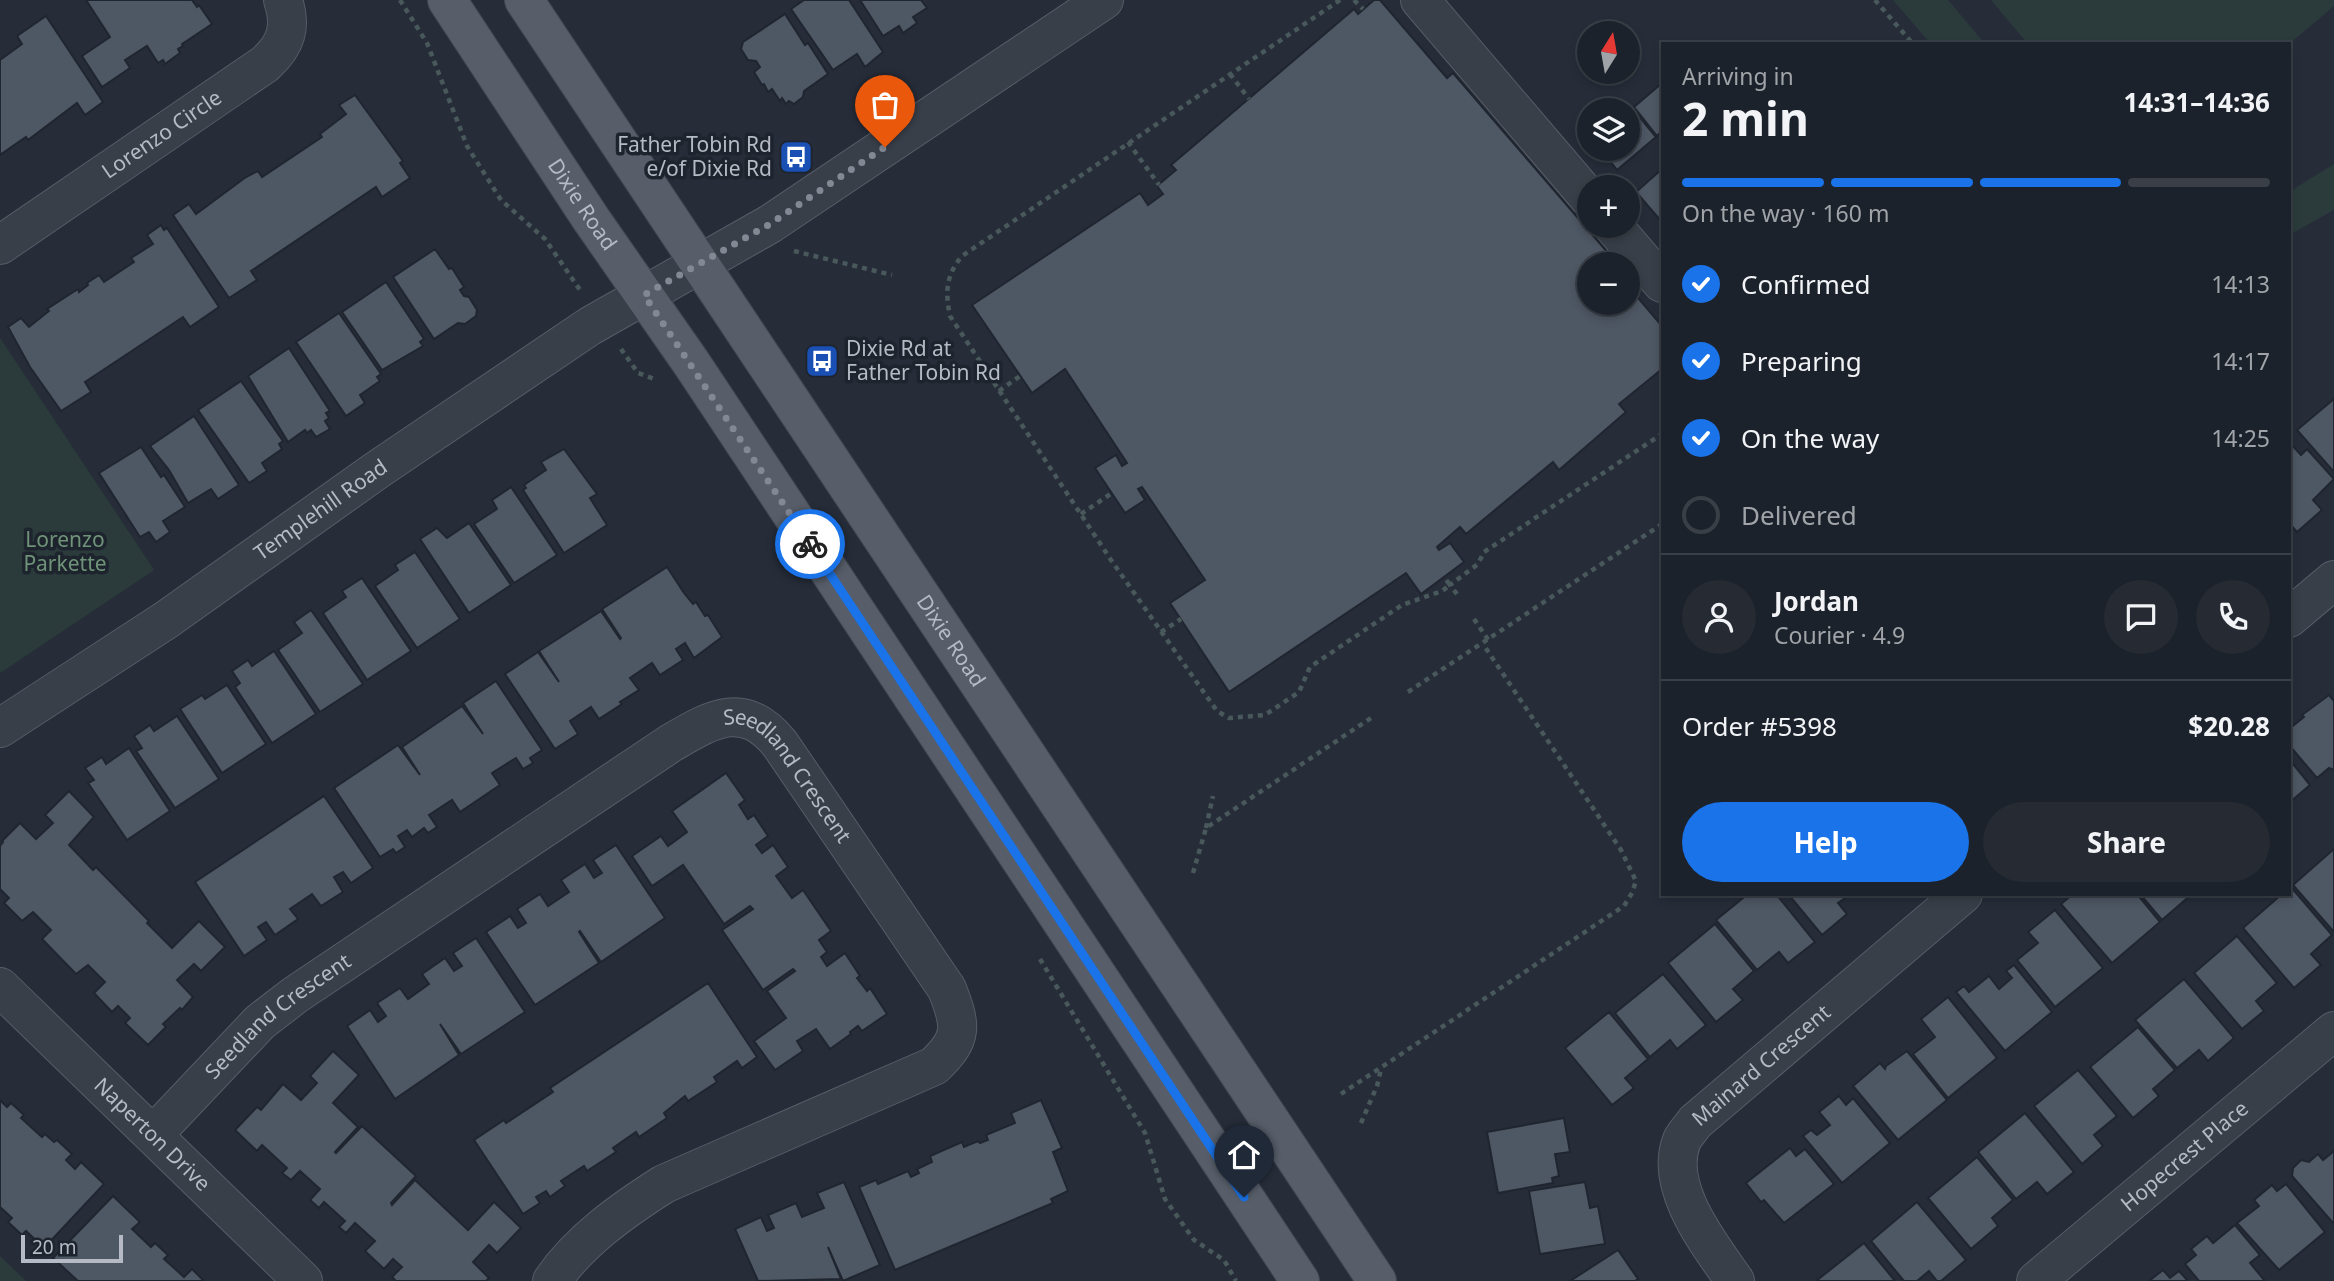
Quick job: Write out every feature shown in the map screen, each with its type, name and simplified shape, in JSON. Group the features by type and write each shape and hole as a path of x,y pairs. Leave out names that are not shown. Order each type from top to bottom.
{"main road":[{"name":"Dixie Road","path":"447,0 1300,1281"},
{"name":"Dixie Road","path":"524,0 1377,1281"}],"street":[{"name":"Lorenzo Circle","path":"0,245 265,64 278,52 286,35 288,15 283,0"},
{"name":"Templehill Road","path":"0,729 166,620 467,408 590,326 782,216 1104,0"},
{"path":"1420,0 1577,184"},
{"path":"1623,238 1661,282"},
{"path":"2291,616 2334,580"},
{"name":"Seedland Crescent","path":"153,1135 260,1021 295,995 704,723 730,716 756,722 768,730 780,744 947,989 959,1019 955,1039 947,1054 934,1066 663,1184 634,1203 578,1250 552,1281"},
{"name":"Mainard Crescent","path":"1735,1281 1700,1229 1682,1196 1679,1163 1682,1140 1695,1122 1962,896"},
{"name":"Naperton Drive","path":"0,987 303,1281"},
{"name":"Hopecrest Place","path":"2036,1281 2334,1031"}],"path":[{"path":"400,0 427,43 467,146 501,200 545,239 559,259"},
{"path":"1340,0 962,256 952,267 944,285 950,316 1080,514 1217,711 1228,718 1265,715 1299,692 1310,667 1402,605 1441,591 1478,564 1484,551 1661,435"},
{"path":"1354,0 1363,9"},
{"path":"1875,0 1911,42"},
{"path":"1230,74 1249,99"},
{"path":"1128,142 1159,185"},
{"path":"793,251 892,275"},
{"path":"999,391 1020,376"},
{"path":"1080,514 1112,493"},
{"path":"1408,692 1489,641 1661,525"},
{"path":"1444,577 1457,594"},
{"path":"1161,632 1181,619"},
{"path":"1474,619 1489,641"},
{"path":"1341,1094 1624,906 1632,894 1636,881 1621,850 1483,644"},
{"path":"1206,828 1374,716"},
{"path":"1194,873 1213,796"},
{"path":"1092,1044 1145,1133 1164,1199 1194,1240 1224,1260 1236,1281"},
{"path":"1361,1123 1377,1086 1381,1068"}],"green space":[{"path":"1893,0 1948,0 1983,42 1929,42"},
{"path":"1991,0 2334,0 2334,6 2291,42 2026,42"},
{"path":"2334,164 2334,210 2291,234 2291,191"},
{"name":"Lorenzo Parkette","path":"0,338 154,570 0,673"},
{"path":"0,1256 26,1281 0,1281"}],"building":[{"path":"86,0 192,0 197,7 199,5 212,24 182,44 178,49 180,53 165,64 163,60 158,63 147,46 125,60 130,68 102,87 82,56 110,37"},
{"path":"804,0 849,0 883,52 865,67 857,54 833,70 791,9"},
{"path":"860,0 921,0 927,8 913,17 917,23 903,33 899,26 883,36"},
{"path":"1374,0 1380,0 1447,78 1453,73 1577,217 1577,238 1595,238 1607,252 1577,252 1577,315 1640,315 1640,300 1661,325 1661,370 1619,404 1626,412 1559,470 1553,462 1466,534 1460,527 1437,547 1439,550 1450,543 1464,562 1421,594 1406,573 1229,692 1170,603 1205,580 1142,487 1138,489 1145,500 1125,513 1095,468 1116,455 1122,466 1127,463 1065,369 1032,393 972,305 1140,193 1148,205 1163,194 1157,186 1176,170 1171,165 1354,9 1358,14"},
{"path":"785,14 828,74 804,91 803,97 794,104 789,101 786,104 782,98 780,101 772,89 768,92 754,72 760,67 756,61 748,60 741,49 743,42"},
{"path":"46,16 103,102 85,115 77,103 28,140 26,137 0,155 0,60 22,44 17,36"},
{"path":"1661,84 1661,132 1657,136 1640,115 1640,102"},
{"path":"355,95 403,161 400,163 410,178 382,197 376,187 251,271 257,280 229,298 173,215 189,204 196,214 246,177 258,171 262,177 322,137 320,134 346,114 339,105"},
{"path":"1640,118 1656,137 1640,151"},
{"path":"1610,161 1628,161 1617,170"},
{"path":"1661,170 1661,221 1640,197 1640,188"},
{"path":"161,225 164,230 167,228 219,307 190,327 183,317 85,382 91,392 61,411 30,367 8,327 21,318 29,327 49,311 47,309 78,289 79,292 99,275 104,282 134,262 131,258 153,244 147,235"},
{"path":"435,249 449,269 452,268 464,287 460,290 464,296 469,297 477,310 476,316 465,324 458,323 434,339 393,277"},
{"path":"386,282 424,339 420,342 423,346 382,370 342,312"},
{"path":"339,313 381,374 377,377 380,381 360,395 365,403 346,416 296,342"},
{"path":"289,348 330,411 326,413 329,418 325,421 330,429 316,437 311,430 307,433 305,430 288,442 248,376"},
{"path":"241,381 283,441 279,444 282,449 262,463 267,471 249,483 198,410"},
{"path":"2334,399 2334,472 2297,430"},
{"path":"194,416 239,485 218,499 211,489 188,503 169,470 150,446"},
{"path":"2291,444 2301,455 2307,449 2334,479 2313,500 2322,510 2297,532 2291,525"},
{"path":"141,447 185,507 163,521 170,532 156,542 149,532 140,537 99,473"},
{"path":"564,449 597,494 590,498 607,525 564,553 523,490 526,488 524,485 546,470 541,462"},
{"path":"511,487 557,555 514,583 474,524 497,509 492,500"},
{"path":"469,523 511,585 469,613 420,539 437,528 447,538"},
{"path":"415,552 460,619 417,648 375,586 398,570 395,565"},
{"path":"667,567 684,593 693,604 696,602 705,616 708,615 722,637 694,658 685,643 676,649 683,660 660,675 652,663 630,678 639,690 599,719 591,707 570,721 578,734 555,749 505,674 538,652 559,682 539,651 601,611 620,639 602,609"},
{"path":"362,578 411,651 367,680 323,613 346,597 342,591"},
{"path":"311,610 363,684 320,712 278,650 302,633 294,622"},
{"path":"274,651 316,714 272,743 235,687 240,683 232,671 248,660 252,666"},
{"path":"496,681 542,750 530,758 533,763 523,769 516,758 492,773 500,785 460,812 452,800 429,815 437,827 428,833 424,828 412,837 407,830 398,836 405,847 396,853 393,849 380,857 334,788 398,745 420,775 402,747 462,706 483,734 463,703"},
{"path":"227,685 266,744 222,773 180,709 202,695 205,699"},
{"path":"2329,695 2334,701 2334,770 2329,768 2317,778 2291,747 2291,727 2304,717 2302,715"},
{"path":"177,716 219,779 175,808 136,751 142,748 134,736 150,725 154,731"},
{"path":"129,748 170,811 127,840 88,783 94,780 85,768 102,757 106,764"},
{"path":"2291,761 2310,785 2291,801"},
{"path":"726,773 745,800 739,805 748,819 754,815 768,836 756,845 762,853 773,845 788,867 776,876 792,898 803,890 831,931 819,940 827,952 821,957 827,966 845,953 860,976 857,978 867,991 870,988 887,1014 862,1031 858,1026 830,1049 816,1029 797,1041 803,1051 775,1070 754,1041 786,1018 767,991 795,971 793,969 763,990 722,930 753,909 750,906 724,924 683,865 652,886 632,856 661,836 668,846 687,832 672,811"},
{"path":"69,791 94,817 69,845 93,870 96,867 172,948 199,921 225,947 201,971 194,964 177,980 193,997 182,1010 180,1008 163,1024 166,1027 148,1045 125,1023 130,1018 118,1006 112,1012 94,993 105,982 88,965 76,974 42,939 51,930 33,912 22,921 4,903 9,898 0,889 2,841 20,823 36,839 53,823 45,815"},
{"path":"324,796 373,868 351,883 343,872 334,877 343,892 321,906 312,894 290,909 298,919 275,935 266,922 258,927 267,940 244,956 195,882"},
{"path":"616,845 665,918 601,962 580,931 599,963 535,1005 486,932 510,916 518,928 526,923 517,909 540,894 548,906 569,892 561,880 585,864 594,878 602,873 593,860"},
{"path":"2334,849 2334,932 2293,885"},
{"path":"2291,887 2332,935 2311,954 2321,965 2294,988 2243,928 2280,896 2291,896"},
{"path":"1746,896 1778,896 1815,942 1788,963 1779,952 1757,970 1716,920"},
{"path":"1790,896 1848,896 1838,903 1847,914 1822,935"},
{"path":"2071,896 2139,896 2160,922 2112,963 2061,904"},
{"path":"2142,896 2190,896 2162,920"},
{"path":"2055,910 2103,968 2055,1007 2017,960 2038,943 2028,932"},
{"path":"1715,924 1754,971 1733,989 1743,1000 1716,1022 1668,963"},
{"path":"2237,936 2277,983 2256,1001 2264,1011 2242,1029 2194,973"},
{"path":"476,938 525,1012 461,1054 440,1024 459,1055 395,1099 347,1026 370,1010 378,1022 386,1016 377,1003 400,988 408,999 429,984 422,974 445,958 454,971 462,966 453,953"},
{"path":"2014,965 2052,1012 2005,1051 1956,992 1964,986 1969,992 1989,976 1999,989 2012,978 2006,971"},
{"path":"1663,974 1706,1025 1677,1049 1670,1040 1650,1057 1615,1013"},
{"path":"2184,979 2234,1038 2208,1061 2199,1050 2177,1068 2135,1020"},
{"path":"708,983 757,1057 742,1068 737,1061 714,1077 717,1082 688,1101 685,1096 664,1113 667,1118 639,1137 636,1132 613,1148 616,1152 587,1171 584,1166 561,1181 565,1186 550,1197 546,1191 536,1197 540,1203 523,1214 474,1140 553,1092 550,1088"},
{"path":"1948,997 1997,1058 1948,1098 1913,1054 1935,1037 1921,1019"},
{"path":"1609,1012 1648,1059 1625,1078 1634,1088 1612,1105 1565,1048"},
{"path":"2138,1027 2175,1070 2153,1089 2159,1096 2133,1118 2090,1067"},
{"path":"333,1051 359,1075 333,1103 358,1127 336,1153 362,1126 416,1176 392,1205 415,1180 468,1230 494,1202 521,1228 497,1253 489,1245 473,1262 489,1278 486,1281 396,1281 392,1277 402,1267 393,1259 384,1269 365,1251 375,1241 355,1223 346,1233 339,1227 345,1221 324,1202 319,1208 310,1200 320,1189 300,1171 291,1180 282,1173 287,1168 262,1145 257,1151 235,1130 257,1107 261,1110 283,1084 301,1100 317,1083 310,1076"},
{"path":"1907,1051 1947,1100 1898,1140 1853,1086 1880,1063 1885,1069"},
{"path":"2078,1070 2117,1116 2094,1135 2103,1146 2082,1164 2034,1106"},
{"path":"1839,1096 1846,1105 1853,1098 1890,1143 1842,1183 1803,1136 1811,1130 1817,1135 1830,1125 1819,1112"},
{"path":"0,1100 7,1107 11,1103 24,1115 21,1118 42,1137 45,1134 54,1142 57,1140 72,1154 66,1160 75,1169 81,1162 104,1184 44,1248 26,1231 22,1235 8,1222 12,1218 0,1207"},
{"path":"1041,1100 1062,1148 1053,1152 1068,1191 1051,1199 1053,1203 895,1270 859,1187 876,1180 878,1184 908,1171 911,1177 919,1173 917,1169 932,1162 930,1156 962,1142 964,1147 988,1140 986,1135 1015,1123 1011,1113"},
{"path":"2025,1113 2074,1172 2047,1194 2037,1182 2016,1199 1978,1152"},
{"path":"1564,1118 1570,1152 1555,1154 1559,1176 1552,1178 1553,1183 1498,1193 1487,1132"},
{"path":"1790,1148 1796,1156 1805,1149 1834,1184 1784,1223 1764,1200 1761,1202 1746,1183"},
{"path":"2334,1151 2334,1224 2292,1176 2293,1168 2301,1160 2309,1162 2318,1154 2323,1160"},
{"path":"1977,1157 2013,1200 1992,1218 1998,1226 1971,1249 1928,1198"},
{"path":"844,1182 880,1265 843,1281 828,1247 841,1279 758,1281 735,1229 761,1217 767,1231 774,1228 768,1215 796,1203 802,1217 824,1208 817,1193"},
{"path":"1585,1182 1590,1208 1598,1206 1605,1244 1540,1254 1529,1191"},
{"path":"2286,1184 2325,1232 2279,1270 2237,1223 2259,1206 2254,1200 2272,1185 2277,1191"},
{"path":"113,1196 140,1222 132,1229 151,1247 155,1243 168,1255 164,1259 184,1277 192,1269 204,1281 78,1281 53,1258"},
{"path":"1917,1202 1966,1260 1941,1281 1937,1281 1929,1271 1917,1281 1904,1281 1871,1241"},
{"path":"2235,1225 2260,1255 2250,1263 2265,1281 2199,1281 2185,1264 2196,1255 2191,1249 2207,1236 2213,1243"},
{"path":"1864,1243 1895,1281 1816,1281"},
{"path":"1618,1250 1638,1279 1635,1281 1570,1281"},
{"path":"2163,1270 2170,1278 2179,1271 2188,1281 2149,1281"}],"way so far":[{"path":"810,544 644,295 770,224 885,147"}],"place":[{"name":"Father Tobin Rd e/of Dixie Rd","path":"796,157"},
{"name":"Dixie Rd at Father Tobin Rd","path":"822,361"}],"route":[{"path":"810,544 1244,1197"}]}
